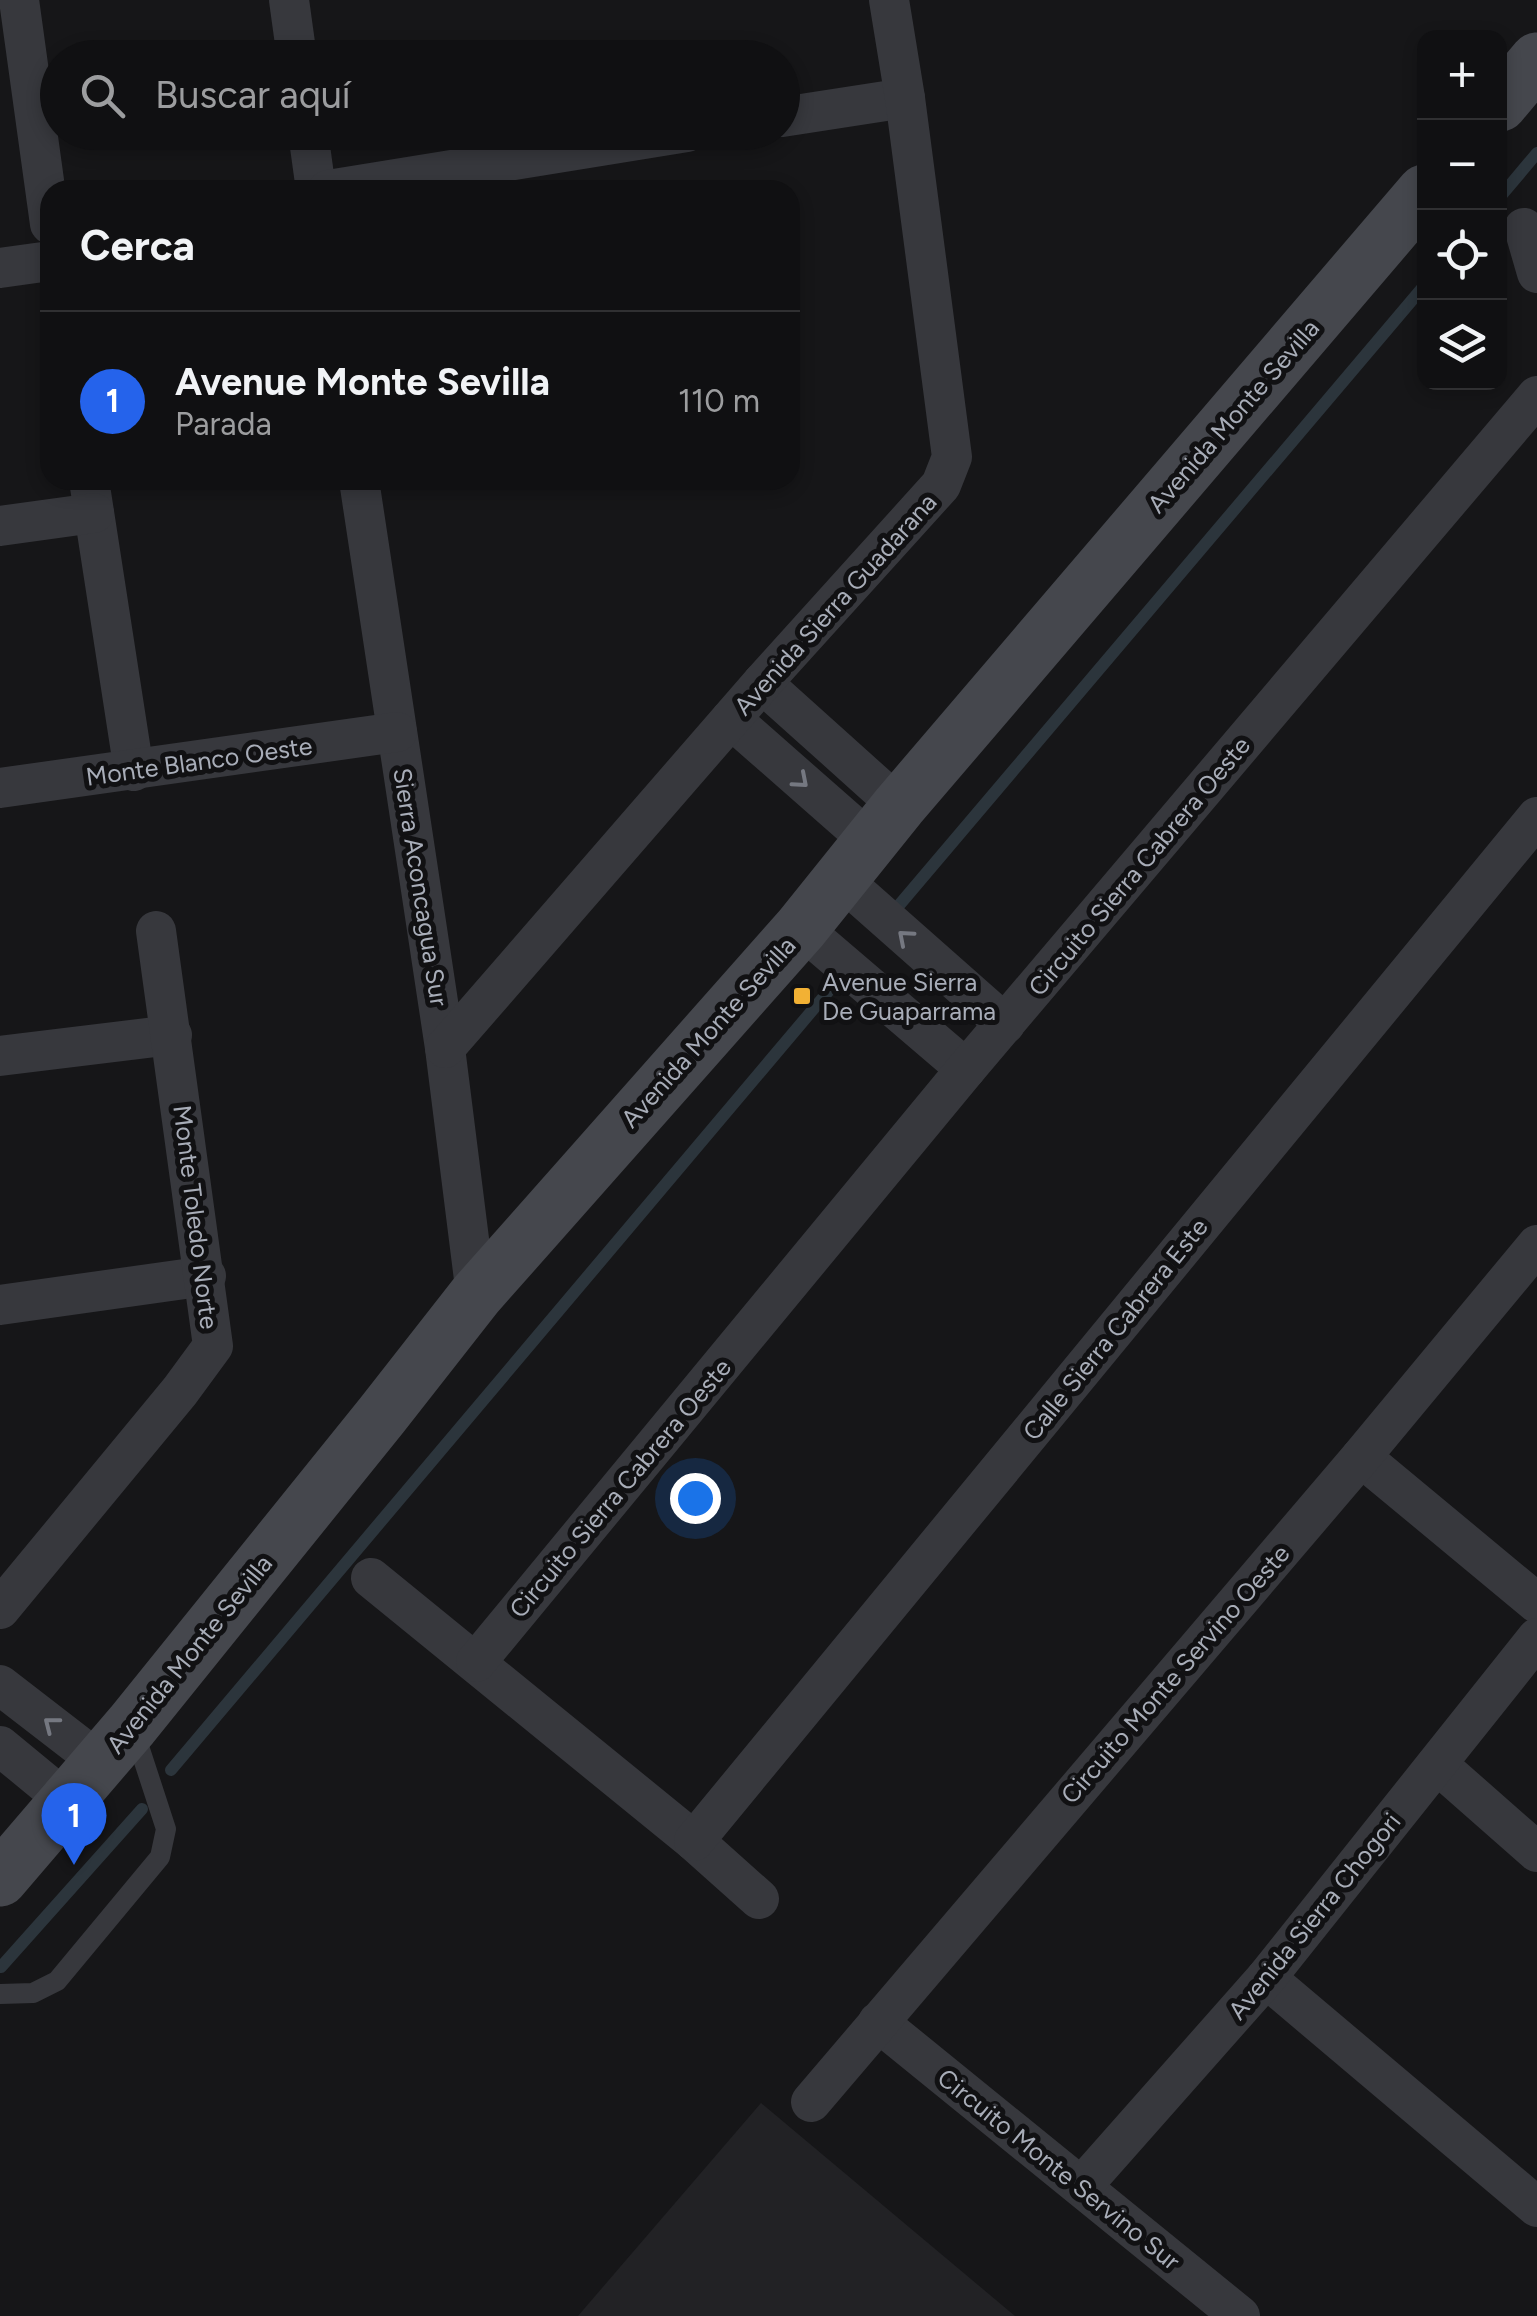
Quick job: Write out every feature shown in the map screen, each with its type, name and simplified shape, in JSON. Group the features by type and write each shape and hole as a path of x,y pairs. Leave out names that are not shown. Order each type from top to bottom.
{"street":[{"path":"289,0 295,40"},
{"name":"Avenida Sierra Guadarana","path":"445,1048 941,485 952,457 889,0"},
{"path":"13,9 42,180"},
{"path":"1507,96 1537,60"},
{"path":"800,114 905,98"},
{"path":"310,150 315,180"},
{"path":"390,180 576,150"},
{"name":"Avenida Monte Sevilla","path":"0,1879 100,1763 476,1294 801,928 1417,200"},
{"path":"1524,228 1537,273"},
{"path":"0,268 40,262"},
{"name":"Circuito Sierra Cabrera Oeste","path":"476,1662 966,1070 1537,396"},
{"name":"Sierra Aconcagua Sur","path":"361,490 445,1048 476,1294"},
{"path":"0,526 91,496 134,771"},
{"path":"762,684 871,843 1005,1024"},
{"path":"731,719 871,843"},
{"name":"Monte Blanco Oeste","path":"0,788 397,732"},
{"name":"Calle Sierra Cabrera Este","path":"694,1842 1537,818"},
{"path":"801,928 966,1070"},
{"name":"Monte Toledo Norte","path":"0,1609 180,1392 213,1346 156,930"},
{"path":"0,1056 172,1035"},
{"name":"Circuito Monte Servino Oeste","path":"811,2102 1361,1457 1537,1244"},
{"path":"0,1304 206,1276"},
{"path":"1361,1457 1537,1603"},
{"path":"371,1578 759,1899"},
{"name":"Avenida Sierra Chogori","path":"1082,2186 1266,1978 1537,1638"},
{"path":"0,1685 100,1763"},
{"path":"0,1746 100,1763"},
{"path":"1437,1764 1537,1852"},
{"path":"1266,1978 1537,2206"},
{"name":"Circuito Monte Servino Sur","path":"878,2022 1240,2316"}],"lane":[{"path":"0,1994 33,1993 57,1981 160,1857 166,1829 100,1763"}],"shaded area":[{"path":"761,2103 1015,2316 578,2316"}],"waterway":[{"path":"1507,189 1537,153"},
{"path":"895,910 1417,294"},
{"path":"171,1770 832,987"},
{"path":"1,1967 142,1809"}],"place":[{"name":"Avenue Sierra De Guaparrama","path":"802,996"},
{"name":"Avenue Monte Sevilla","path":"74,1865"}]}
